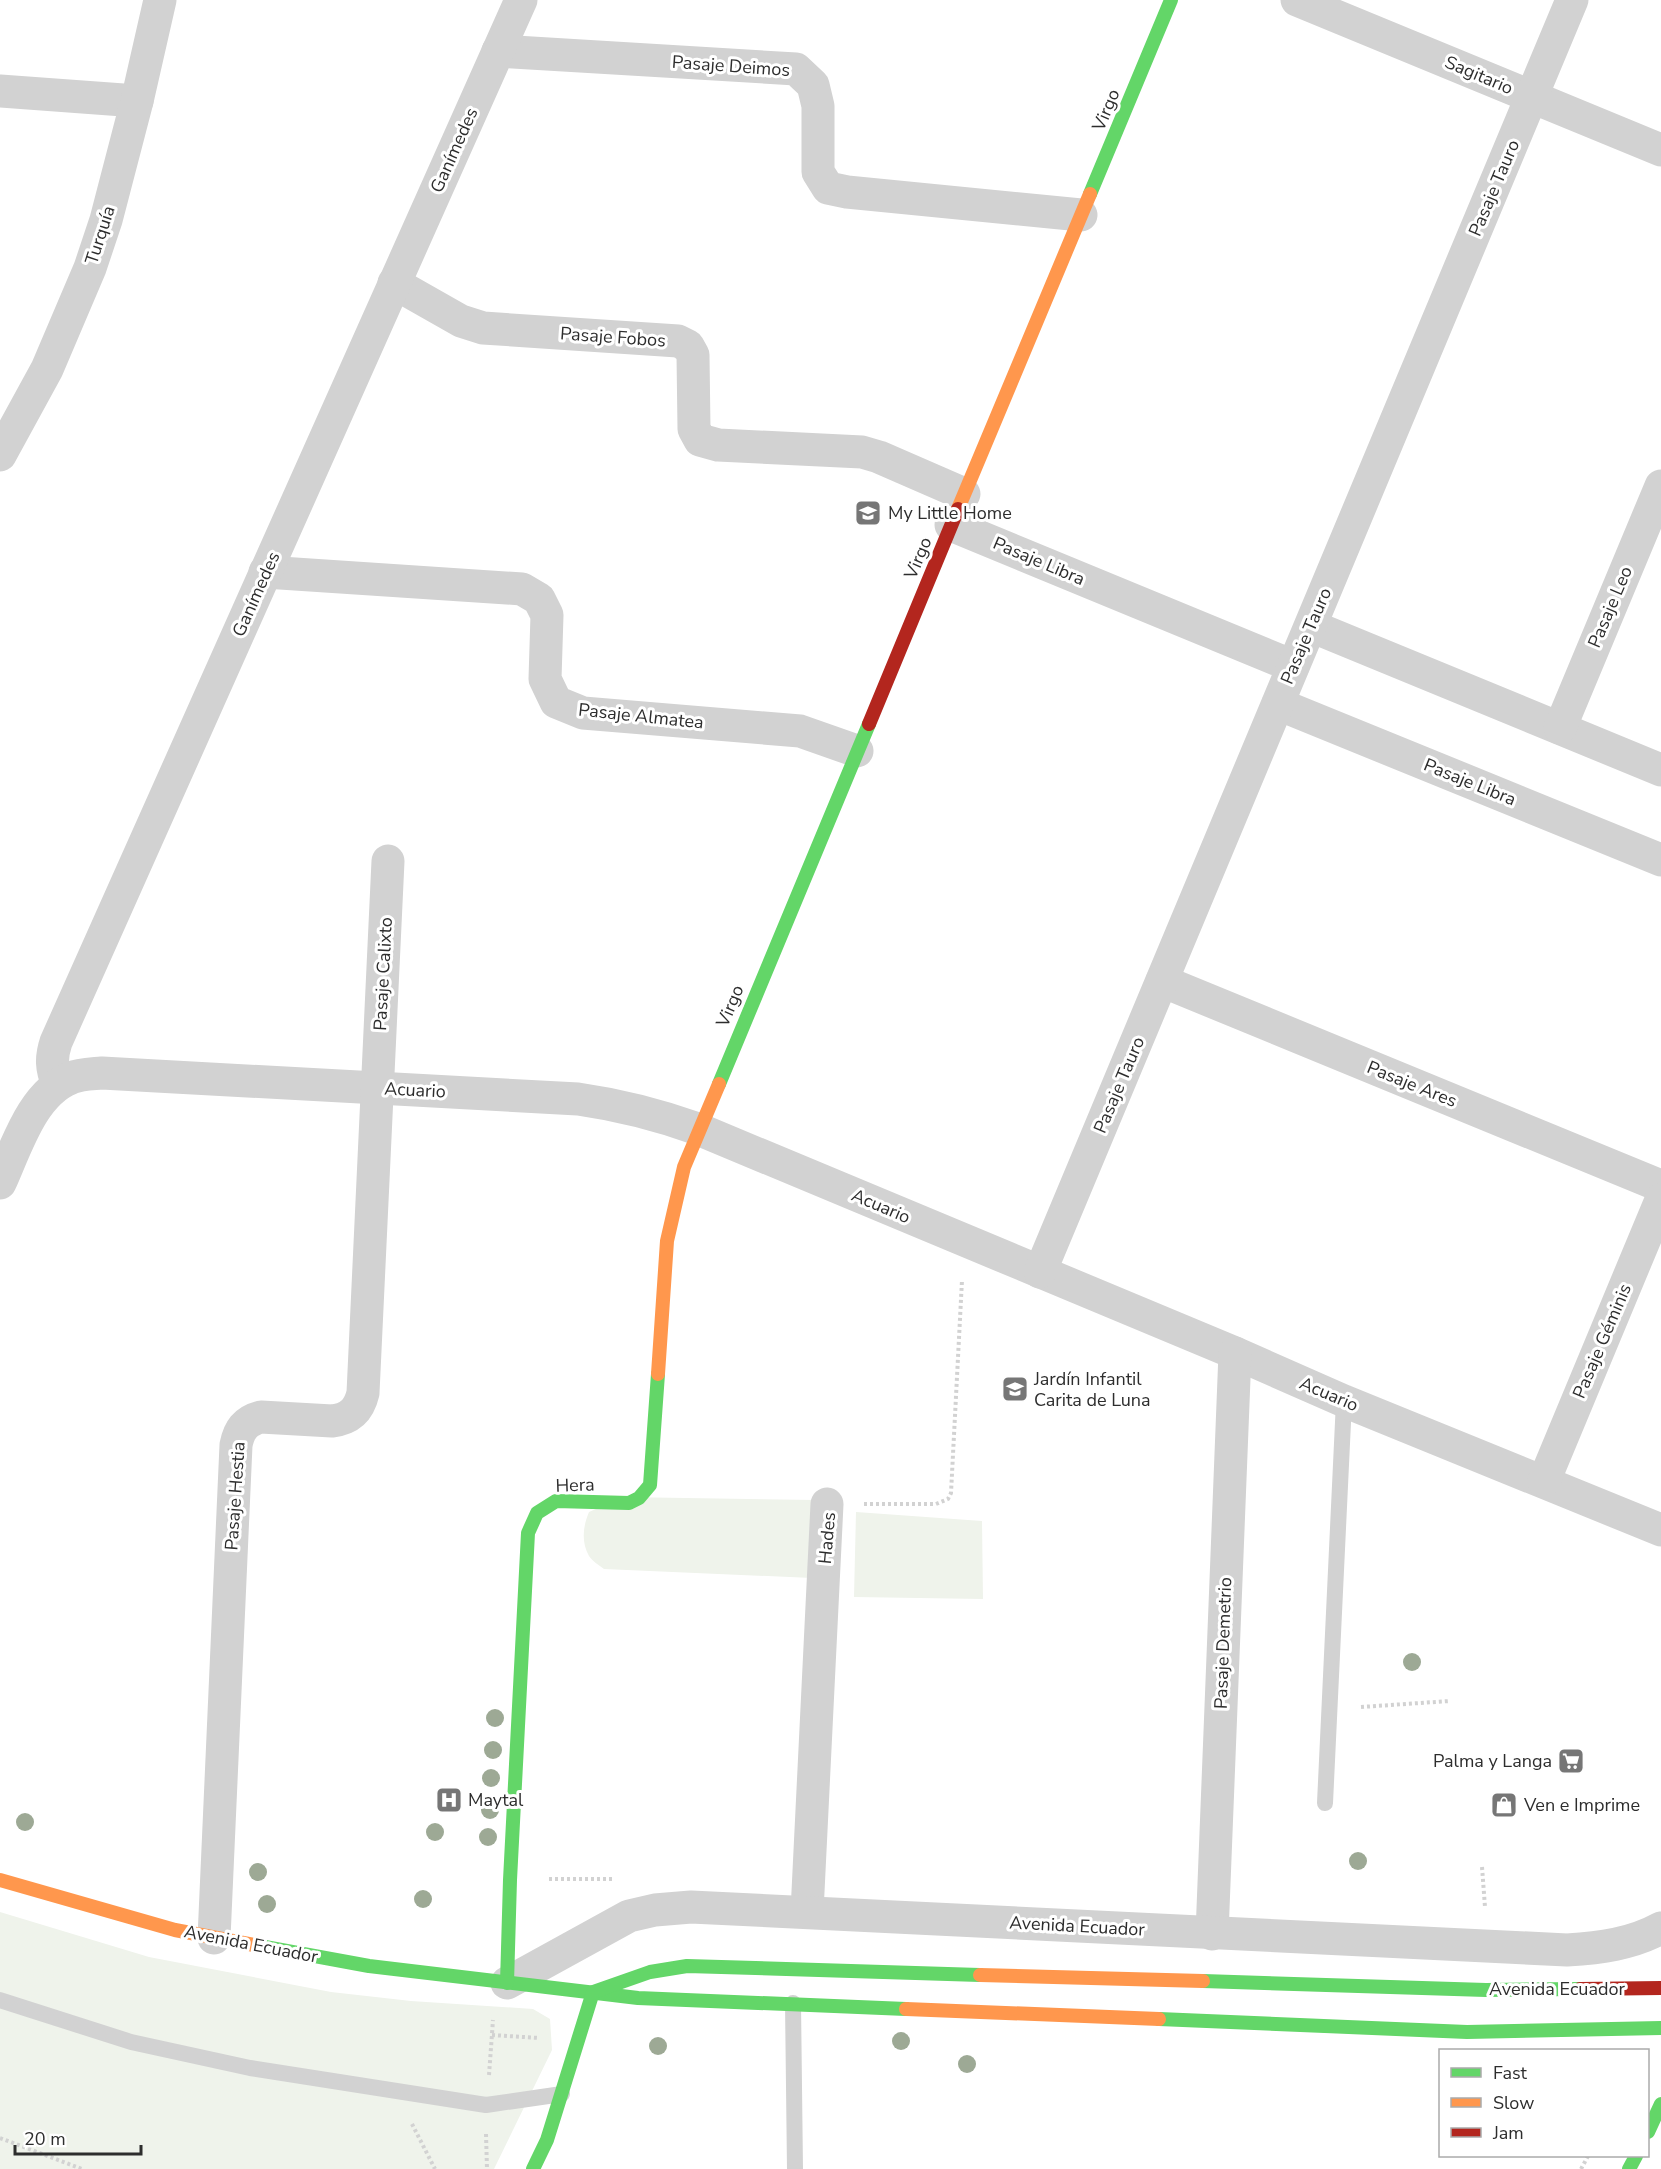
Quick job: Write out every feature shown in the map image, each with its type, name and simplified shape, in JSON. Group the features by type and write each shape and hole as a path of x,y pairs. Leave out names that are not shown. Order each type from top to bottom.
{"main road":[{"name":"Virgo","path":"698,1130 1171,0"},
{"name":"Hera","path":"507,1983 510,1880 528,1533 537,1512 546,1505 556,1502 629,1503 639,1498 650,1485 667,1241 684,1167 698,1130"},
{"name":"Avenida Ecuador","path":"0,1880 123,1916 214,1938 347,1962 638,1998 1467,2032 1661,2028"},
{"name":"Avenida Ecuador","path":"593,1992 661,1968 687,1966 1486,1990 1661,1988"},
{"path":"533,2169 547,2140 593,1992"},
{"path":"1649,2128 1661,2104"}],"street":[{"name":"Turquía","path":"0,455 12,410 51,360 90,268 106,220 160,0"},
{"name":"Ganímedes","path":"58,1084 52,1063 56,1042 521,0"},
{"name":"Sagitario","path":"1297,0 1661,150"},
{"name":"Pasaje Tauro","path":"1040,1272 1572,0"},
{"name":"Pasaje Deimos","path":"498,51 796,69 813,85 818,106 818,172 828,188 847,192 1081,215"},
{"path":"0,91 137,101"},
{"name":"Pasaje Fobos","path":"394,283 461,321 483,328 678,341 688,346 693,355 694,429 700,440 718,445 862,452 879,457 964,494"},
{"name":"Pasaje Leo","path":"1560,728 1661,486"},
{"name":"Pasaje Libra","path":"951,525 1293,666"},
{"name":"Pasaje Almatea","path":"265,572 522,589 539,599 548,615 545,680 556,702 583,713 800,731 857,751"},
{"path":"1311,626 1661,770"},
{"name":"Pasaje Libra","path":"1278,704 1661,860"},
{"name":"Pasaje Calixto","path":"377,1088 388,861"},
{"name":"Pasaje Ares","path":"1162,981 1661,1186"},
{"name":"Acuario","path":"58,1084 72,1077 102,1073 578,1099 641,1110 698,1130 1235,1353 1344,1401 1661,1530"},
{"path":"0,1183 33,1113 43,1097 58,1084"},
{"name":"Pasaje Hestia","path":"214,1938 238,1434 251,1419 261,1417 344,1420 354,1413 360,1404 363,1393 377,1088"},
{"name":"Pasaje Géminis","path":"1544,1481 1661,1200"},
{"name":"Pasaje Demetrio","path":"1212,1934 1235,1353"},
{"name":"Hades","path":"807,1912 827,1504"},
{"name":"Avenida Ecuador","path":"507,1983 628,1916 655,1910 691,1907 1567,1950 1624,1943 1661,1928"}],"lane":[{"path":"1325,1803 1344,1401"},
{"path":"0,2000 131,2042 250,2068 486,2105 562,2094"},
{"path":"793,2003 795,2169"}],"path":[{"name":"Hades","path":"827,1504 936,1504 948,1499 953,1485 963,1278"},
{"path":"1329,1708 1450,1701"},
{"path":"395,2091 435,2169"},
{"path":"0,2138 82,2169"}],"shaded area":[{"path":"623,1497 816,1500 812,1578 604,1569 592,1560 586,1551 585,1523 589,1512"},
{"path":"856,1512 982,1521 983,1599 854,1597"},
{"path":"0,1912 149,1957 331,1992 411,2001 533,2009 550,2019 552,2050 494,2169 0,2169"}],"traffic: fast":[{"path":"1090,194 1171,0"},
{"path":"719,1084 869,724"},
{"path":"507,1983 510,1880 528,1533 537,1513 556,1501 629,1503 639,1498 650,1485 658,1374"},
{"path":"254,1945 369,1966 638,1998 906,2009"},
{"path":"533,2169 547,2140 593,1992 650,1972 687,1966 980,1975"},
{"path":"1203,1981 1486,1990 1580,1989"},
{"path":"1159,2019 1467,2032 1661,2028"},
{"path":"1649,2130 1661,2104"},
{"path":"1629,2169 1635,2157"}],"traffic: slow":[{"path":"958,509 1090,194"},
{"path":"658,1374 667,1241 684,1167 719,1084"},
{"path":"0,1880 175,1930 254,1945"},
{"path":"980,1975 1203,1981"},
{"path":"906,2009 1159,2019"}],"traffic: jam":[{"path":"869,724 958,509"},
{"path":"1580,1989 1661,1988"}],"place":[{"name":"My Little Home","path":"868,513"},
{"name":"Jardín Infantil Carita de Luna","path":"1015,1389"},
{"name":"Palma y Langa","path":"1571,1761"},
{"name":"Maytal","path":"449,1800"},
{"name":"Ven e Imprime","path":"1504,1805"}]}
